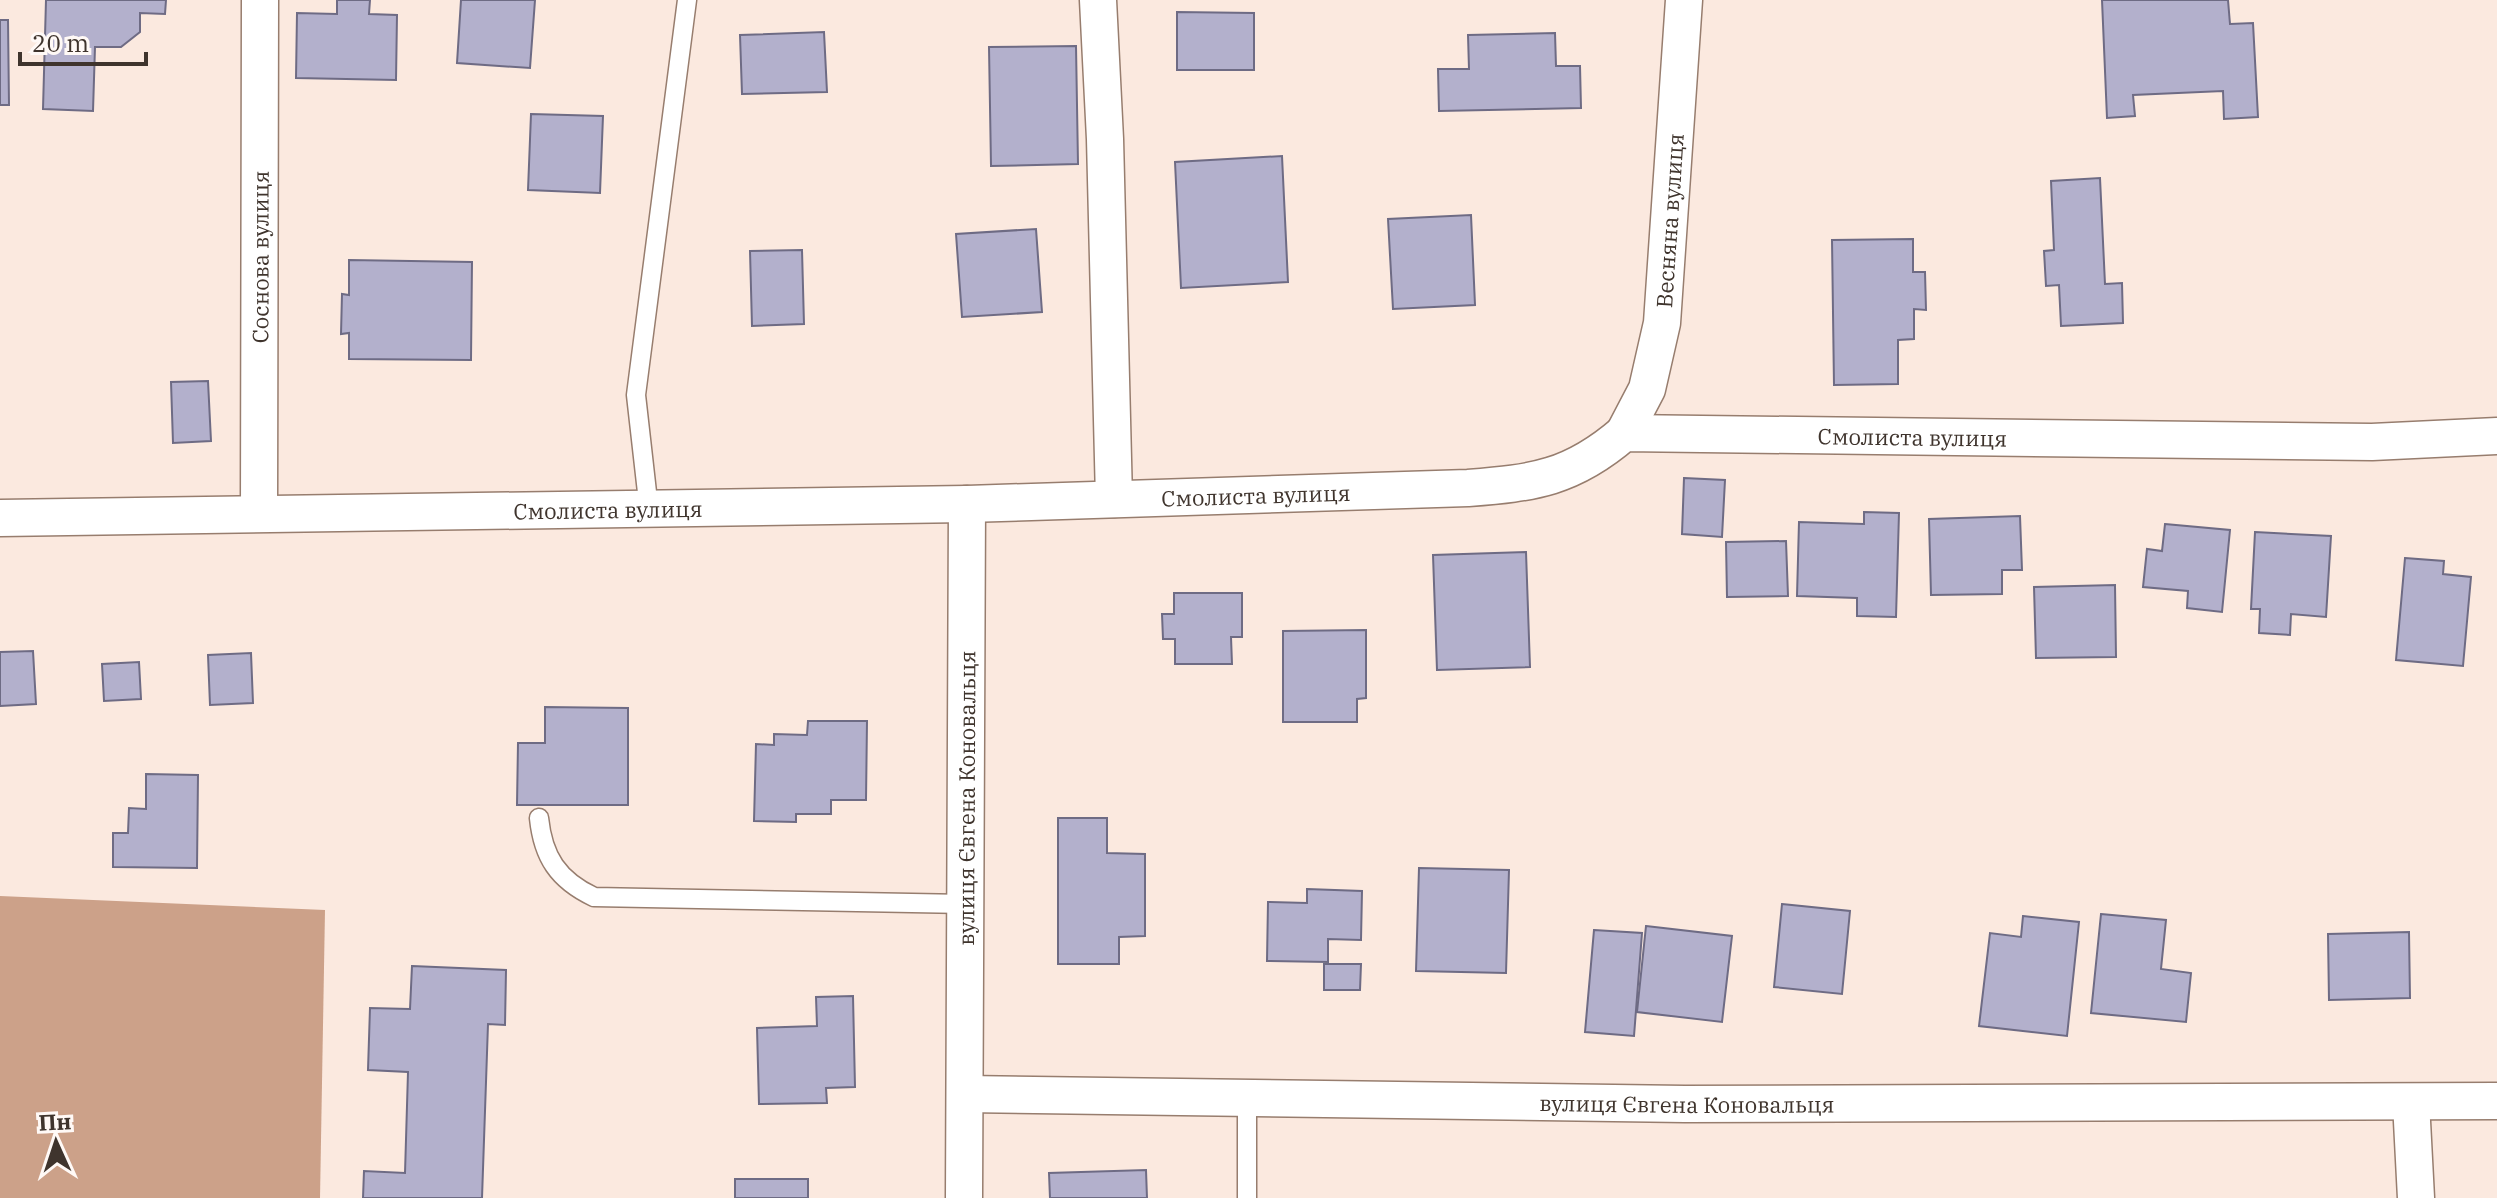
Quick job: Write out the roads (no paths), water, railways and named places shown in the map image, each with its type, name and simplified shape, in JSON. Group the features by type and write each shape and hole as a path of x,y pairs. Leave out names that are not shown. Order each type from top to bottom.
{"street":[{"name":"Соснова вулиця","path":"259,513 260,0"},
{"path":"1098,0 1105,139 1114,499"},
{"name":"Весняна вулиця","path":"1624,433 1647,389 1662,323 1684,0"},
{"name":"Смолиста вулиця","path":"0,518 967,504 1531,483 1593,460 1624,433 2372,442 2497,436"},
{"name":"вулиця Євгена Коновальця","path":"964,1198 967,504"},
{"name":"вулиця Євгена Коновальця","path":"965,1094 1685,1104 2497,1101"},
{"path":"2411,1102 2416,1198"}],"lane":[{"path":"649,510 636,395 687,0"},
{"path":"539,818 548,860 576,888 594,897 966,904"},
{"path":"1247,1098 1247,1198"}]}
